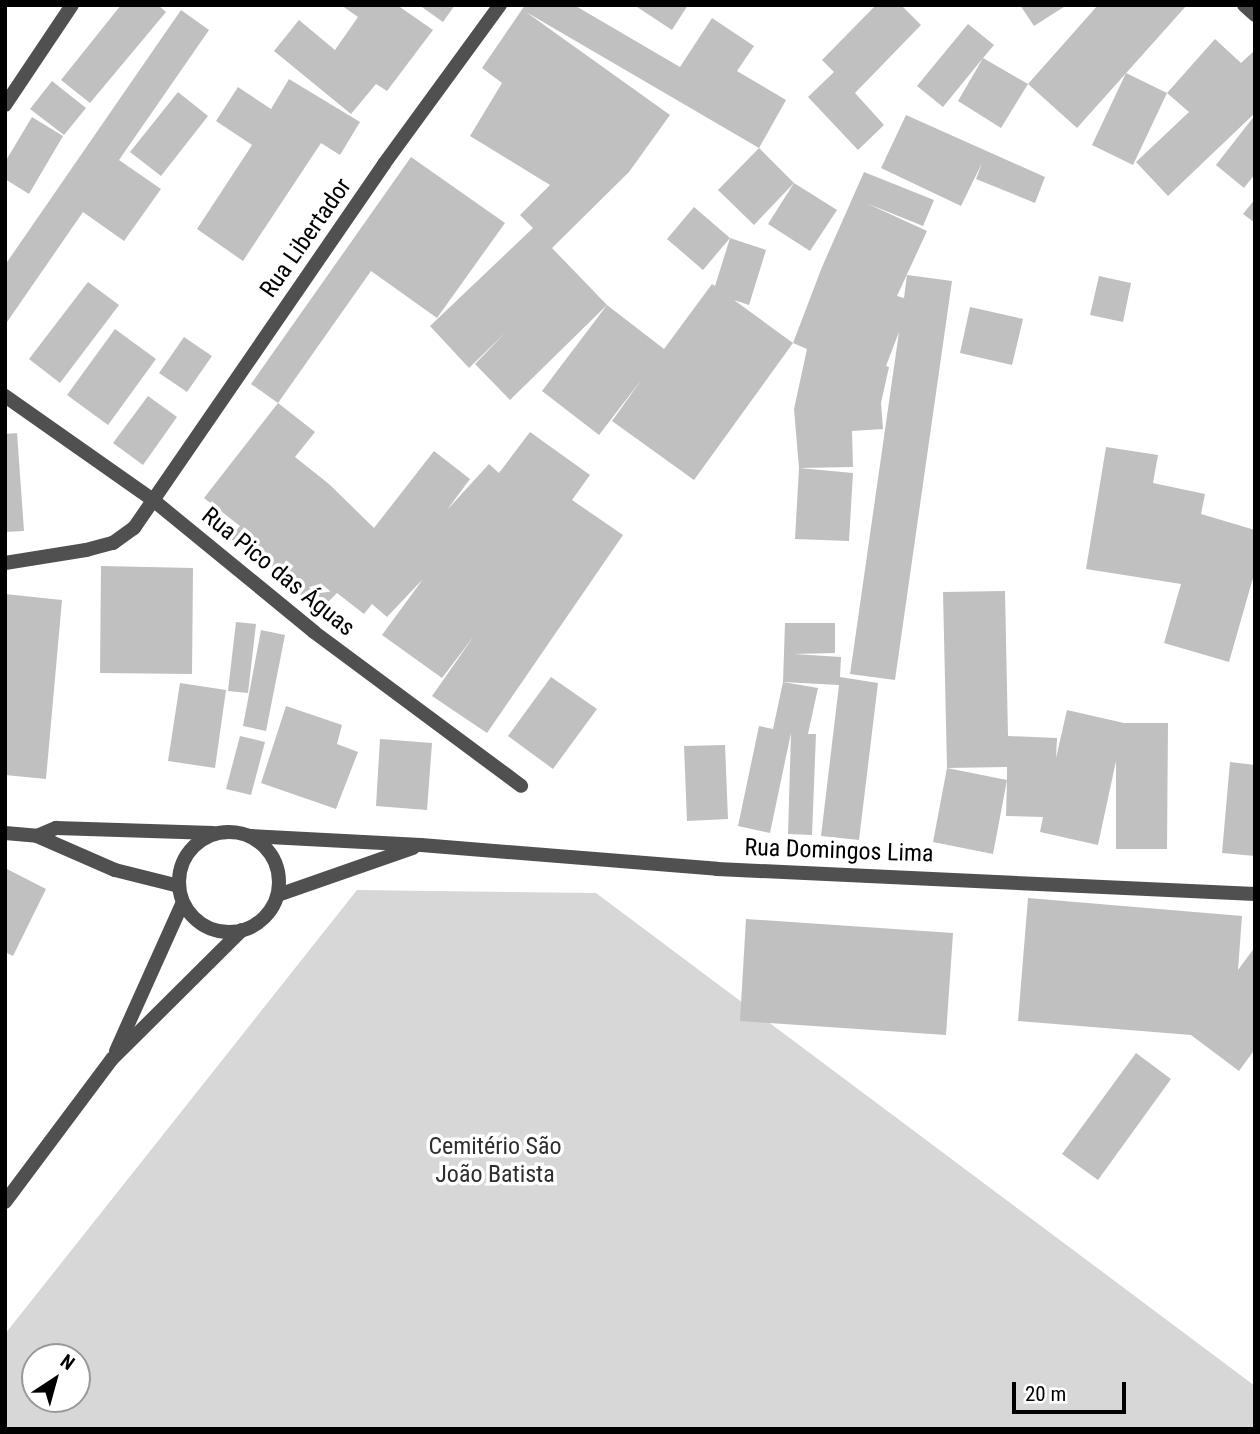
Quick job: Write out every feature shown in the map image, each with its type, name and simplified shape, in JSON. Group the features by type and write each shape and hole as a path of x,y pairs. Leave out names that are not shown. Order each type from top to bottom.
{"street":[{"path":"5,104 72,5"},
{"name":"Rua Libertador","path":"5,563 113,543 134,528 384,164 500,5"},
{"path":"1244,5 1255,15"},
{"name":"Rua Pico das Águas","path":"5,396 153,500 314,632 521,786"},
{"path":"37,836 56,828 124,827 216,833 234,831 251,836 265,846 275,861 279,878 278,895 270,911 258,923 242,930 225,932 207,927 193,917 183,902 179,886 180,868 188,852 200,840 216,833"},
{"path":"5,833 37,836 115,870 179,886"},
{"name":"Rua Domingos Lima","path":"251,836 421,845 717,869 1255,894"},
{"name":"Rua Domingos Lima","path":"278,895 421,845"},
{"path":"112,1059 183,902"},
{"path":"5,1202 112,1059 242,930"}],"green space":[{"name":"Cemitério São João Batista","path":"357,890 596,893 1255,1386 1255,1429 5,1429 5,1334"}],"building":[{"path":"121,5 158,5 166,12 90,103 61,80"},
{"path":"341,5 397,5 433,30 387,91 376,84 351,114 274,51 299,20 335,50 358,17"},
{"path":"419,5 455,5 443,22"},
{"path":"525,5 574,5 680,67 712,18 754,46 737,71 786,100 759,148 526,12 670,115 629,172 552,248 607,305 510,400 475,364 506,332 469,368 430,326 533,228 520,215 550,185 470,136 502,83 482,68"},
{"path":"634,5 688,5 672,30"},
{"path":"876,5 901,5 921,25 855,93 884,125 858,150 808,97 834,72 822,60"},
{"path":"1020,5 1067,5 1034,26"},
{"path":"1098,5 1187,5 1077,128 1028,84"},
{"path":"181,10 209,30 119,160 161,189 124,241 83,212 5,325 5,265"},
{"path":"968,24 994,45 943,107 917,86"},
{"path":"1215,39 1241,63 1255,50 1255,113 1168,196 1136,162 1189,112 1167,93"},
{"path":"983,58 1028,84 1001,128 958,101"},
{"path":"1126,73 1167,93 1133,165 1092,145"},
{"path":"289,79 360,122 340,155 321,143 243,261 197,229 252,145 216,121 238,87 271,109"},
{"path":"52,81 86,108 64,135 30,109"},
{"path":"178,92 208,116 161,176 130,152"},
{"path":"906,115 1045,177 1035,203 976,179 982,163 961,206 881,168"},
{"path":"1255,115 1255,174 1244,188 1216,165"},
{"path":"32,117 63,136 29,194 5,179 5,162"},
{"path":"759,148 794,183 754,225 718,190"},
{"path":"411,157 505,223 437,318 371,271 278,403 251,384"},
{"path":"864,172 934,200 923,226 866,203 927,231 897,296 904,298 907,275 952,281 895,680 850,674 899,332 886,366 889,367 881,403 883,429 852,431 853,467 799,468 794,409 807,349 793,343 822,267"},
{"path":"794,183 837,210 810,251 768,224"},
{"path":"1255,199 1255,223 1243,214"},
{"path":"694,207 730,238 703,270 667,239"},
{"path":"730,238 766,250 749,305 734,300 793,343 694,480 612,421 642,379 599,435 542,391 607,305 664,349 712,284 715,286"},
{"path":"1099,276 1131,283 1123,322 1090,315"},
{"path":"88,282 119,305 60,383 29,359"},
{"path":"970,307 1023,319 1012,365 960,353"},
{"path":"115,329 156,359 108,425 67,395"},
{"path":"184,337 212,356 187,392 159,373"},
{"path":"148,396 177,417 143,465 113,443"},
{"path":"278,403 315,432 295,457 329,484 374,528 434,451 470,479 447,510 489,464 499,473 530,432 590,475 572,500 623,535 487,733 432,696 474,636 442,678 382,635 423,579 387,617 372,604 364,614 337,593 318,612 267,562 264,565 230,538 240,526 204,498"},
{"path":"17,433 24,531 5,532 5,434"},
{"path":"1106,447 1158,455 1153,483 1205,494 1201,514 1255,530 1255,571 1229,662 1164,643 1181,584 1086,569"},
{"path":"799,468 853,473 849,541 795,539"},
{"path":"101,566 193,568 192,674 100,673"},
{"path":"1005,591 1008,736 1057,738 1056,758 1067,710 1124,723 1168,723 1167,849 1116,849 1116,761 1098,845 1040,832 1043,817 1006,816 1007,767 947,768 943,592"},
{"path":"5,594 62,600 46,779 5,775"},
{"path":"236,622 256,624 248,693 228,691"},
{"path":"785,623 835,623 835,653 794,654 841,657 840,677 878,683 859,840 821,836 839,685 783,682"},
{"path":"261,630 285,635 266,731 243,726"},
{"path":"551,677 597,709 553,769 508,736"},
{"path":"783,682 818,688 808,734 816,734 812,835 788,834 791,733 770,833 738,826 759,726 773,729"},
{"path":"180,683 226,690 215,768 168,761"},
{"path":"286,706 342,725 337,744 358,752 336,809 261,783"},
{"path":"240,736 265,742 251,795 226,789"},
{"path":"380,739 432,743 427,810 376,806"},
{"path":"725,745 728,819 687,821 684,746"},
{"path":"1230,762 1255,765 1255,856 1222,853"},
{"path":"947,768 1007,780 993,854 933,842"},
{"path":"5,868 46,889 13,956 5,952"},
{"path":"1028,898 1242,916 1238,970 1255,947 1255,1049 1239,1071 1191,1035 1018,1021"},
{"path":"746,919 953,933 946,1035 740,1021"},
{"path":"1136,1053 1171,1079 1098,1180 1062,1154"}]}
